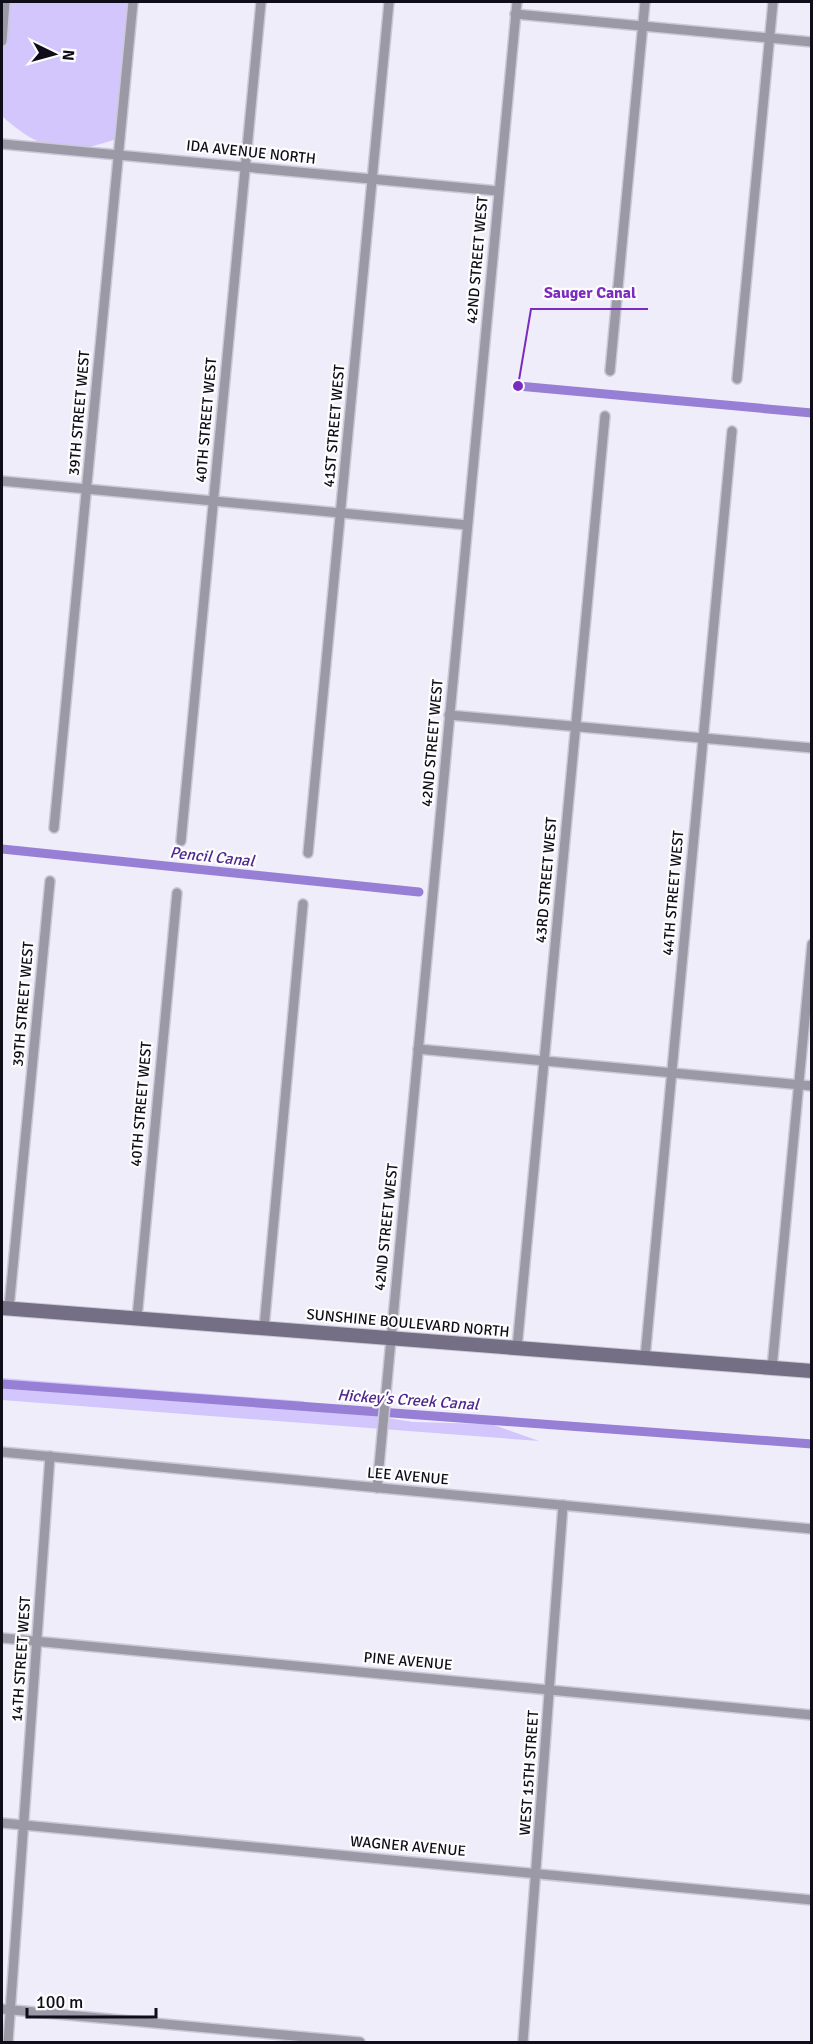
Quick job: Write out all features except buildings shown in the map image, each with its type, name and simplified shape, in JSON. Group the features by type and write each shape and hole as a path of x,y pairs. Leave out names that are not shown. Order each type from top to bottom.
{"street":[{"name":"39TH STREET WEST","path":"54,828 133,2"},
{"name":"40TH STREET WEST","path":"181,841 261,2"},
{"name":"41ST STREET WEST","path":"308,853 389,2"},
{"name":"42ND STREET WEST","path":"377,1488 517,2"},
{"path":"610,370 645,2"},
{"path":"737,379 773,2"},
{"path":"2,41 4,6"},
{"path":"515,14 812,42"},
{"name":"IDA AVENUE NORTH","path":"2,144 498,191"},
{"name":"43RD STREET WEST","path":"518,1348 605,416"},
{"name":"44TH STREET WEST","path":"645,1358 732,431"},
{"path":"2,481 467,525"},
{"path":"449,715 812,748"},
{"name":"39TH STREET WEST","path":"5,1308 50,881"},
{"name":"40TH STREET WEST","path":"136,1318 177,893"},
{"path":"264,1328 303,904"},
{"path":"772,1368 812,944"},
{"path":"418,1049 812,1086"},
{"name":"SUNSHINE BOULEVARD NORTH","path":"5,1308 812,1371"},
{"name":"LEE AVENUE","path":"2,1452 812,1529"},
{"name":"14TH STREET WEST","path":"8,2043 6,2009 24,1825 50,1456"},
{"name":"WEST 15TH STREET","path":"523,2043 563,1505"},
{"name":"PINE AVENUE","path":"2,1638 812,1715"},
{"name":"WAGNER AVENUE","path":"2,1823 812,1900"},
{"path":"6,2009 360,2043"}],"shaded area":[{"path":"8,2 137,2 122,137 87,147 58,148 31,138 2,116 2,52"},
{"path":"2,1378 303,1401 311,1406 413,1422 491,1424 539,1441 2,1400"}],"waterway":[{"path":"518,386 812,413"},
{"name":"Pencil Canal","path":"2,849 419,892"},
{"name":"Hickey's Creek Canal","path":"2,1384 812,1444"}],"place":[{"name":"Sauger Canal","path":"518,386"}]}
